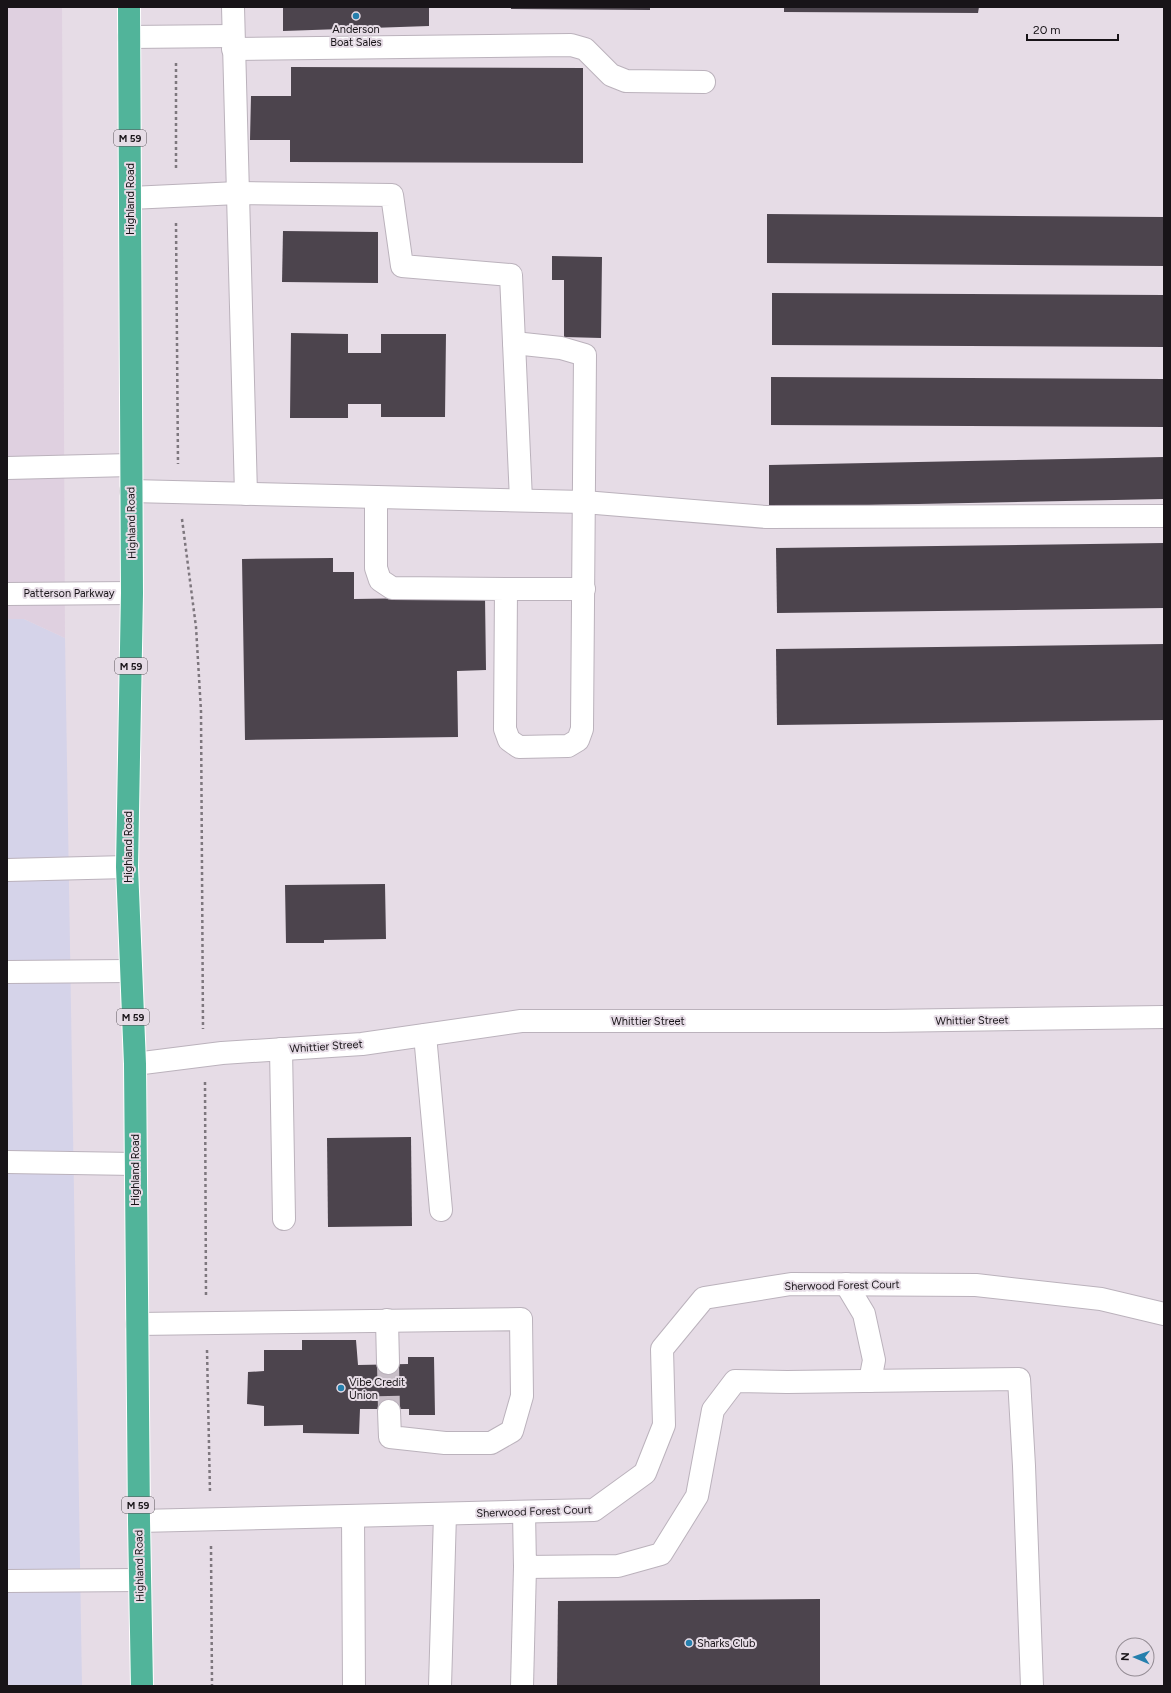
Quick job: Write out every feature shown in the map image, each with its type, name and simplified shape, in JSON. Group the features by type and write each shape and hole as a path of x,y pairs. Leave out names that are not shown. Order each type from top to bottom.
{"highway":[{"name":"Highland Road","path":"129,7 132,593 127,867 130,971 135,1064 138,1521 142,1686"}],"street":[{"path":"233,7 246,494"},
{"path":"129,37 176,37 233,43 571,45 585,49 611,75 626,81 704,82"},
{"path":"130,198 238,193 392,195 402,266 511,275 521,500"},
{"path":"506,589 505,729 509,740 519,747 568,746 578,740 582,729 585,355 561,348 514,343"},
{"path":"7,468 131,465"},
{"path":"131,491 584,502 766,517 1164,516"},
{"path":"376,497 376,568 380,580 392,588 584,589"},
{"name":"Patterson Parkway","path":"7,594 132,593"},
{"path":"7,870 127,867"},
{"path":"7,972 130,971"},
{"name":"Whittier Street","path":"135,1064 222,1052 362,1044 521,1021 884,1022 1164,1017"},
{"path":"425,1035 441,1210"},
{"path":"281,1049 284,1219"},
{"path":"7,1162 135,1164"},
{"name":"Sherwood Forest Court","path":"138,1521 594,1510 645,1473 664,1425 662,1349 704,1298 791,1284 976,1285 1101,1299 1164,1314"},
{"path":"846,1284 864,1314 874,1360 870,1381"},
{"path":"137,1324 521,1319 522,1396 512,1431 491,1443 445,1444 390,1437 389,1410"},
{"path":"387,1320 388,1363"},
{"path":"526,1567 618,1566 661,1554 698,1496 713,1410 735,1381 1019,1379 1024,1466 1032,1686"},
{"path":"522,1686 526,1567 524,1512"},
{"path":"440,1686 445,1514"},
{"path":"353,1516 354,1686"},
{"path":"7,1580 140,1580"}],"path":[{"path":"176,37 177,452 181,515 196,627 201,711 203,1033"},
{"path":"204,1080 206,1322 210,1499"},
{"path":"211,1542 212,1686"}],"shaded area":[{"path":"7,7 62,7 65,638 24,619 7,619"},
{"path":"7,619 24,619 65,638 82,1686 7,1686"}],"building":[{"name":"Anderson Boat Sales","path":"283,7 429,7 429,26 283,31"},
{"path":"511,7 650,7 650,10 511,9"},
{"path":"784,7 979,7 978,13 784,12"},
{"path":"291,67 583,68 583,163 290,162 290,140 250,140 251,96 291,96"},
{"path":"767,214 1164,217 1164,266 767,263"},
{"path":"283,231 378,232 378,283 282,282"},
{"path":"552,256 602,257 601,338 564,337 564,280 552,280"},
{"path":"772,293 1164,295 1164,347 772,345"},
{"path":"291,333 348,334 348,353 381,353 381,334 446,334 445,417 381,417 381,404 348,404 348,418 290,418"},
{"path":"771,377 1164,379 1164,427 771,425"},
{"path":"1164,457 1164,499 769,507 769,465"},
{"path":"1164,543 1164,608 777,613 776,548"},
{"path":"333,558 333,572 354,572 354,599 485,597 486,670 457,671 458,737 245,740 242,559"},
{"path":"1164,644 1164,720 777,725 776,649"},
{"path":"385,884 386,939 324,940 324,943 286,943 285,885"},
{"path":"411,1137 412,1226 328,1227 327,1138"},
{"name":"Vibe Credit Union","path":"302,1340 356,1340 358,1365 408,1364 408,1357 434,1357 435,1415 409,1415 409,1409 360,1409 359,1434 303,1433 303,1425 264,1426 264,1406 247,1404 248,1372 264,1371 264,1350 302,1350"},
{"name":"Sharks Club","path":"820,1599 820,1686 557,1686 558,1601"}],"tunnel":[{"path":"388,1363 389,1411"}],"place":[{"name":"Anderson Boat Sales","path":"356,16"},
{"name":"Vibe Credit Union","path":"341,1388"},
{"name":"Sharks Club","path":"689,1643"}]}
